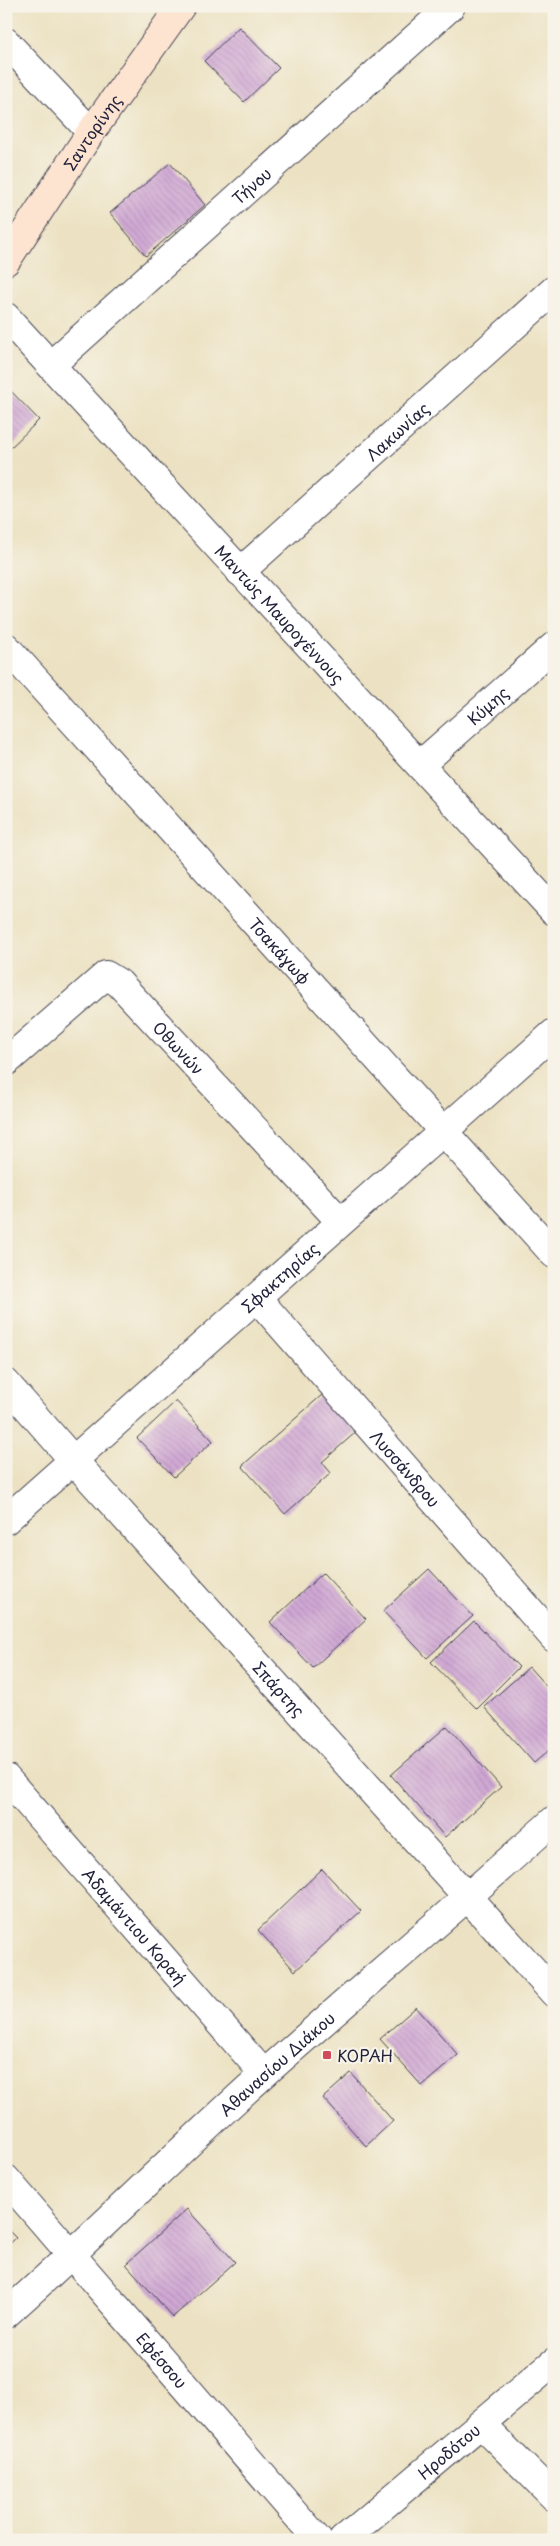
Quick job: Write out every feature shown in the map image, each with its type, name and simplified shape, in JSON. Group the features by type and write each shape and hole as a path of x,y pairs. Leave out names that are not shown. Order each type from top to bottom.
{"street":[{"name":"Σαντορίνης","path":"6,260 91,132 181,6"},
{"name":"Τήνου","path":"51,365 451,6"},
{"path":"6,42 91,132"},
{"name":"Λακωνίας","path":"240,572 554,290"},
{"name":"Μαντώς Μαυρογέννους","path":"6,317 554,911"},
{"name":"Κύμης","path":"420,765 554,646"},
{"name":"Τσακάγωφ","path":"6,647 554,1254"},
{"name":"Οθωνών","path":"6,1062 106,975 119,983 340,1221"},
{"name":"Σφακτηρίας","path":"6,1520 257,1298 340,1221 554,1033"},
{"name":"Λυσσάνδρου","path":"257,1298 554,1638"},
{"name":"Σπάρτης","path":"6,1383 74,1461 554,1993"},
{"name":"Αδαμάντιου Κοραή","path":"6,1778 264,2074"},
{"name":"Αθανασίου Διάκου","path":"6,2314 72,2255 264,2074 468,1898 554,1820"},
{"name":"Εφέσσου","path":"6,2179 318,2540"},
{"name":"Ηροδότου","path":"343,2540 482,2425 554,2362"},
{"path":"482,2425 554,2497"}],"building":[{"path":"239,27 279,68 244,102 204,61"},
{"path":"170,163 205,205 146,256 110,213"},
{"path":"6,386 39,420 6,452"},
{"path":"323,1394 356,1432 322,1462 331,1473 285,1514 242,1466"},
{"path":"176,1401 213,1441 174,1477 137,1438"},
{"path":"429,1569 473,1616 427,1658 383,1611"},
{"path":"323,1573 366,1619 313,1668 270,1622"},
{"path":"474,1621 519,1667 477,1709 431,1662"},
{"path":"529,1667 554,1695 554,1746 534,1763 484,1707"},
{"path":"447,1726 501,1787 445,1837 391,1775"},
{"path":"322,1869 361,1911 295,1971 258,1930"},
{"path":"416,2007 458,2055 422,2086 380,2039"},
{"path":"351,2073 393,2121 366,2146 323,2098"},
{"path":"187,2209 235,2262 173,2317 126,2264"},
{"path":"6,2228 16,2238 6,2247"}],"place":[{"name":"ΚΟΡΑΗ","path":"327,2055"}]}
